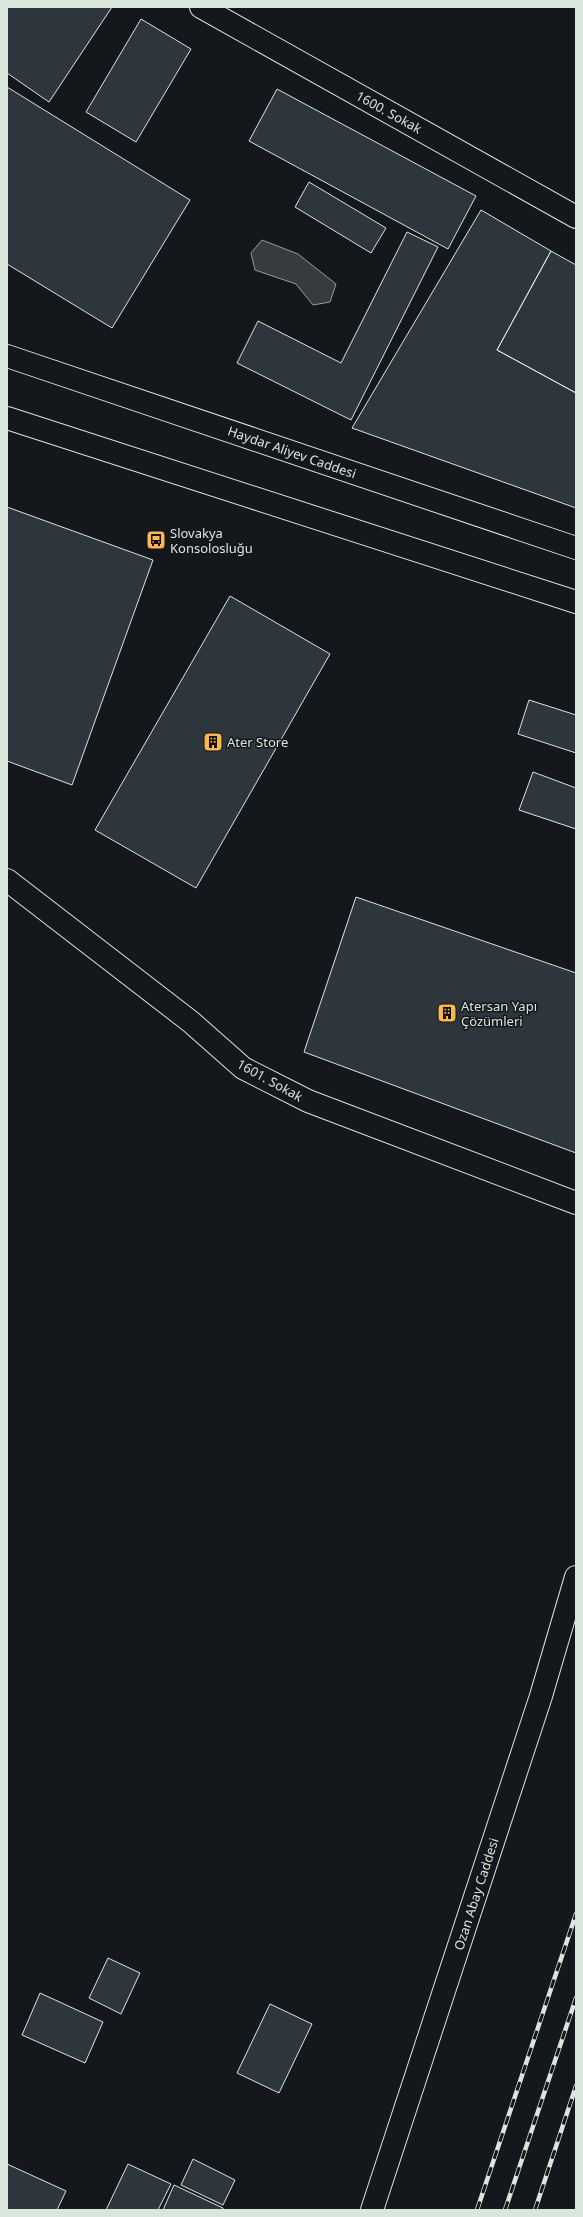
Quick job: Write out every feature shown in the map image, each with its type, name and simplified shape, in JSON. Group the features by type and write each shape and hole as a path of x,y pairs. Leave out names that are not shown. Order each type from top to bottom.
{"main road":[{"name":"1600. Sokak","path":"201,7 576,216"},
{"name":"Haydar Aliyev Caddesi","path":"7,356 576,548"},
{"path":"7,418 576,602"},
{"name":"1601. Sokak","path":"7,880 191,1022 243,1068 308,1101 576,1203"},
{"name":"Ozan Abay Caddesi","path":"372,2210 541,1696 576,1577"}],"shaded area":[{"path":"262,240 298,254 336,284 330,302 313,305 296,284 255,270 251,253"}],"building":[{"path":"7,7 112,7 49,102 7,73"},
{"path":"141,19 191,49 136,142 86,112"},
{"path":"7,87 190,200 112,328 7,264"},
{"path":"277,89 476,196 448,249 249,141"},
{"path":"309,182 386,228 371,253 295,207"},
{"path":"481,210 551,251 497,350 576,393 576,508 352,428"},
{"path":"407,232 438,247 351,420 237,363 258,321 341,363"},
{"path":"551,251 576,265 576,393 497,350"},
{"path":"7,507 153,560 72,785 7,761"},
{"name":"Ater Store","path":"230,596 330,654 196,888 95,830"},
{"path":"529,700 576,715 576,753 518,734"},
{"path":"533,772 576,788 576,829 519,810"},
{"name":"Atersan Yapı Çözümleri","path":"356,897 576,973 576,1153 304,1052"},
{"path":"108,1958 140,1973 121,2014 89,1998"},
{"path":"40,1993 103,2022 85,2063 22,2035"},
{"path":"270,2004 312,2024 279,2093 237,2073"},
{"path":"193,2159 235,2180 223,2205 181,2185"},
{"path":"7,2164 66,2191 57,2210 7,2210"},
{"path":"128,2164 171,2184 158,2210 106,2210"},
{"path":"174,2185 223,2208 223,2210 163,2210"}],"railway":[{"path":"477,2210 576,1914"},
{"path":"505,2210 576,1998"},
{"path":"535,2210 576,2086"}],"place":[{"name":"Slovakya Konsolosluğu","path":"156,540"},
{"name":"Ater Store","path":"213,742"},
{"name":"Atersan Yapı Çözümleri","path":"447,1013"}]}
